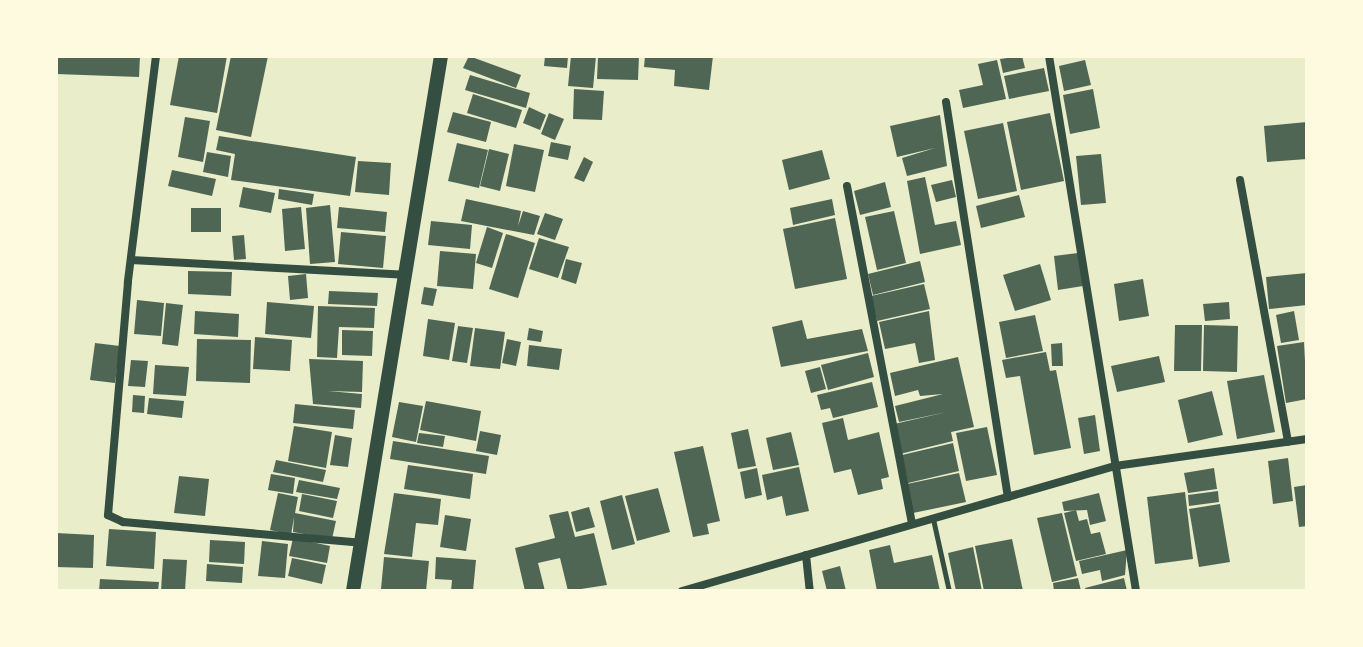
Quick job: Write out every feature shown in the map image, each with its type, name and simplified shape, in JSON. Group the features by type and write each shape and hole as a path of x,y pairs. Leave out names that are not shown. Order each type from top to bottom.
{"main road":[{"path":"353,591 441,56"}],"street":[{"path":"156,56 131,260 107,510 118,522 361,543"},
{"path":"1049,56 1136,591"},
{"path":"946,102 1008,497"},
{"path":"1240,180 1288,442"},
{"path":"847,186 912,524"},
{"path":"131,260 405,275"},
{"path":"682,591 1115,466 1307,439"},
{"path":"806,555 810,591"}],"lane":[{"path":"933,518 949,591"}],"building":[{"path":"56,56 140,56 139,77 56,74"},
{"path":"179,56 227,56 217,113 170,105"},
{"path":"231,56 268,56 251,137 216,130"},
{"path":"469,56 521,75 516,88 463,68"},
{"path":"545,56 568,56 567,68 544,66"},
{"path":"571,56 596,56 593,88 568,86"},
{"path":"598,56 639,56 638,80 597,79"},
{"path":"645,56 713,56 709,90 674,86 675,70 644,67"},
{"path":"1022,56 1025,68 1003,73 1000,59"},
{"path":"997,60 1006,99 963,108 959,90 983,85 978,64"},
{"path":"1085,60 1091,85 1064,91 1059,66"},
{"path":"1044,68 1049,91 1009,99 1004,76"},
{"path":"470,75 530,93 526,108 465,90"},
{"path":"574,89 604,91 602,120 573,119"},
{"path":"1093,89 1100,128 1070,134 1063,95"},
{"path":"473,94 522,110 516,128 467,113"},
{"path":"529,107 546,115 540,130 523,123"},
{"path":"453,112 491,122 486,142 447,132"},
{"path":"549,113 564,119 555,140 541,134"},
{"path":"1050,113 1064,181 1021,190 1007,122"},
{"path":"940,115 947,166 907,176 902,158 935,148 897,157 890,126"},
{"path":"185,117 210,121 203,162 178,157"},
{"path":"1307,122 1307,159 1267,162 1264,126"},
{"path":"1003,123 1017,191 978,199 964,131"},
{"path":"219,136 356,157 350,196 231,180 235,154 216,150"},
{"path":"551,142 571,146 568,160 548,156"},
{"path":"457,143 488,150 479,188 448,181"},
{"path":"514,144 544,150 535,192 506,186"},
{"path":"489,149 509,154 500,191 480,186"},
{"path":"822,150 830,179 789,190 782,160"},
{"path":"207,152 231,156 228,177 203,172"},
{"path":"1101,154 1106,203 1081,205 1076,156"},
{"path":"584,157 593,162 584,182 574,178"},
{"path":"358,161 391,163 389,195 355,192"},
{"path":"172,170 216,179 212,196 168,186"},
{"path":"925,177 935,225 956,221 961,245 920,254 907,181"},
{"path":"952,180 956,197 936,202 931,185"},
{"path":"885,182 891,207 860,215 854,191"},
{"path":"243,187 275,193 271,213 239,207"},
{"path":"279,189 314,194 312,205 278,199"},
{"path":"1019,195 1025,217 981,228 976,206"},
{"path":"466,199 521,211 518,226 523,211 540,216 534,235 461,221"},
{"path":"832,199 835,215 793,225 790,208"},
{"path":"330,205 335,262 310,264 306,208"},
{"path":"301,207 305,249 285,251 282,209"},
{"path":"339,207 387,212 385,232 337,228"},
{"path":"191,208 221,208 221,232 191,232"},
{"path":"894,211 906,263 877,270 865,217"},
{"path":"545,213 563,219 555,240 537,234"},
{"path":"835,218 847,279 795,289 783,229"},
{"path":"431,221 472,225 470,249 428,245"},
{"path":"487,227 503,233 492,268 476,263"},
{"path":"341,232 386,236 383,268 338,264"},
{"path":"506,234 535,243 518,298 489,289"},
{"path":"244,235 246,259 234,260 232,236"},
{"path":"539,238 569,247 558,278 529,269"},
{"path":"440,251 476,254 473,289 437,286"},
{"path":"1078,253 1083,286 1058,290 1054,256"},
{"path":"566,259 582,263 576,284 561,279"},
{"path":"920,261 925,282 873,295 868,274"},
{"path":"1040,264 1051,300 1015,311 1003,275"},
{"path":"188,271 232,272 231,296 188,294"},
{"path":"1307,273 1307,305 1269,309 1266,277"},
{"path":"306,274 308,298 290,300 288,276"},
{"path":"1143,279 1149,316 1119,321 1114,284"},
{"path":"924,284 930,309 877,321 871,296"},
{"path":"424,287 437,289 433,306 421,304"},
{"path":"329,291 378,293 377,306 328,304"},
{"path":"137,300 164,303 161,336 134,334"},
{"path":"267,302 314,306 311,338 265,334"},
{"path":"1229,302 1230,319 1205,321 1203,304"},
{"path":"166,303 183,305 178,346 162,344"},
{"path":"318,306 375,308 374,328 339,327 337,358 317,357"},
{"path":"195,311 239,314 238,337 194,334"},
{"path":"929,311 935,360 919,363 915,343 885,349 879,322"},
{"path":"1294,311 1299,340 1281,343 1276,315"},
{"path":"1035,315 1043,351 1006,358 999,322"},
{"path":"428,319 455,323 449,360 423,356"},
{"path":"802,320 807,339 862,329 868,351 781,367 772,327"},
{"path":"1175,325 1202,325 1201,371 1174,371"},
{"path":"1204,325 1238,326 1237,372 1203,371"},
{"path":"458,326 473,328 467,363 452,361"},
{"path":"475,328 505,332 500,369 470,366"},
{"path":"529,328 543,331 541,342 527,340"},
{"path":"342,330 373,331 372,356 342,355"},
{"path":"255,337 292,340 290,371 253,369"},
{"path":"197,339 251,340 250,383 196,381"},
{"path":"507,339 521,342 516,366 502,363"},
{"path":"1304,342 1307,399 1286,403 1277,346"},
{"path":"95,343 120,346 115,383 90,380"},
{"path":"1062,343 1063,366 1052,366 1051,344"},
{"path":"529,345 562,349 559,370 527,366"},
{"path":"1046,352 1050,371 1056,370 1071,448 1034,455 1020,376 1006,378 1002,360"},
{"path":"868,353 874,377 828,390 821,365"},
{"path":"1159,356 1165,382 1117,392 1111,366"},
{"path":"958,357 974,427 951,432 953,441 900,454 894,424 947,412 899,422 895,406 943,394 920,396 918,390 895,396 890,373"},
{"path":"309,359 363,361 362,392 328,391 362,394 361,408 313,404"},
{"path":"131,360 148,361 145,387 128,386"},
{"path":"155,365 189,367 186,396 153,394"},
{"path":"820,367 826,389 811,393 805,371"},
{"path":"1264,375 1275,432 1237,439 1227,381"},
{"path":"872,382 878,407 833,418 830,408 821,410 817,395"},
{"path":"1212,391 1223,435 1188,443 1178,400"},
{"path":"133,395 145,396 144,413 132,412"},
{"path":"149,398 184,401 182,418 147,414"},
{"path":"426,401 481,411 476,441 420,430"},
{"path":"399,402 423,406 416,442 392,437"},
{"path":"295,404 355,410 353,429 293,423"},
{"path":"1095,415 1100,451 1084,454 1078,418"},
{"path":"843,418 848,440 879,432 889,477 881,479 883,489 858,495 851,469 834,473 822,423"},
{"path":"294,426 332,432 326,468 288,461"},
{"path":"987,427 997,475 966,481 956,433"},
{"path":"748,429 756,466 738,469 731,433"},
{"path":"480,431 501,435 497,455 476,451"},
{"path":"791,432 799,465 773,470 766,438"},
{"path":"419,433 445,436 443,447 417,443"},
{"path":"335,435 352,438 348,467 330,465"},
{"path":"393,441 489,456 486,474 390,459"},
{"path":"953,443 959,471 908,483 902,455"},
{"path":"703,446 720,521 707,524 709,534 693,537 674,452"},
{"path":"1288,458 1293,501 1273,504 1268,461"},
{"path":"276,460 326,470 323,482 273,472"},
{"path":"408,465 473,474 470,499 404,489"},
{"path":"799,467 809,511 786,516 782,496 767,500 762,475"},
{"path":"757,468 762,495 745,499 740,472"},
{"path":"1214,468 1217,489 1188,493 1184,473"},
{"path":"959,473 966,502 913,513 907,484"},
{"path":"271,474 295,478 293,494 268,490"},
{"path":"179,476 209,479 205,516 174,513"},
{"path":"299,480 340,488 337,499 296,492"},
{"path":"1307,485 1307,526 1299,527 1294,487"},
{"path":"658,488 670,532 637,541 625,496"},
{"path":"1218,491 1219,502 1189,506 1188,495"},
{"path":"1185,492 1193,559 1155,564 1147,497"},
{"path":"278,493 298,497 295,513 336,521 332,539 293,532 294,517 291,535 270,530"},
{"path":"394,493 441,499 438,525 416,523 412,557 384,554"},
{"path":"1099,493 1106,521 1090,525 1087,510 1064,511 1062,502"},
{"path":"302,494 337,501 333,518 299,511"},
{"path":"622,495 635,544 612,550 600,501"},
{"path":"1220,504 1230,562 1199,567 1189,509"},
{"path":"589,507 595,527 576,532 571,512"},
{"path":"1076,510 1079,521 1087,519 1091,534 1100,532 1106,554 1076,561 1064,513"},
{"path":"568,511 575,537 594,533 607,585 568,591 560,558 538,563 545,591 525,591 515,548 555,538 549,515"},
{"path":"1062,513 1077,576 1052,582 1037,518"},
{"path":"445,515 471,519 466,551 440,547"},
{"path":"109,529 156,532 154,569 106,566"},
{"path":"56,533 94,535 93,568 56,567"},
{"path":"293,538 330,546 327,563 289,556"},
{"path":"1012,539 1023,591 984,591 975,546"},
{"path":"210,540 245,542 244,564 209,562"},
{"path":"262,541 288,544 285,578 258,576"},
{"path":"890,545 894,563 932,555 940,591 877,591 869,550"},
{"path":"973,547 982,591 956,591 948,553"},
{"path":"1127,550 1125,575 1102,581 1100,570 1082,574 1079,561"},
{"path":"384,557 429,561 426,591 381,589"},
{"path":"436,557 476,560 473,591 451,591 452,580 435,579"},
{"path":"292,558 326,565 322,584 288,576"},
{"path":"163,559 187,560 185,591 161,591"},
{"path":"207,564 243,567 242,583 206,581"},
{"path":"840,566 846,591 827,591 822,571"},
{"path":"1078,578 1081,591 1054,591 1053,583"},
{"path":"1124,578 1127,591 1086,591 1085,588"},
{"path":"100,579 159,582 158,591 99,591"}]}
